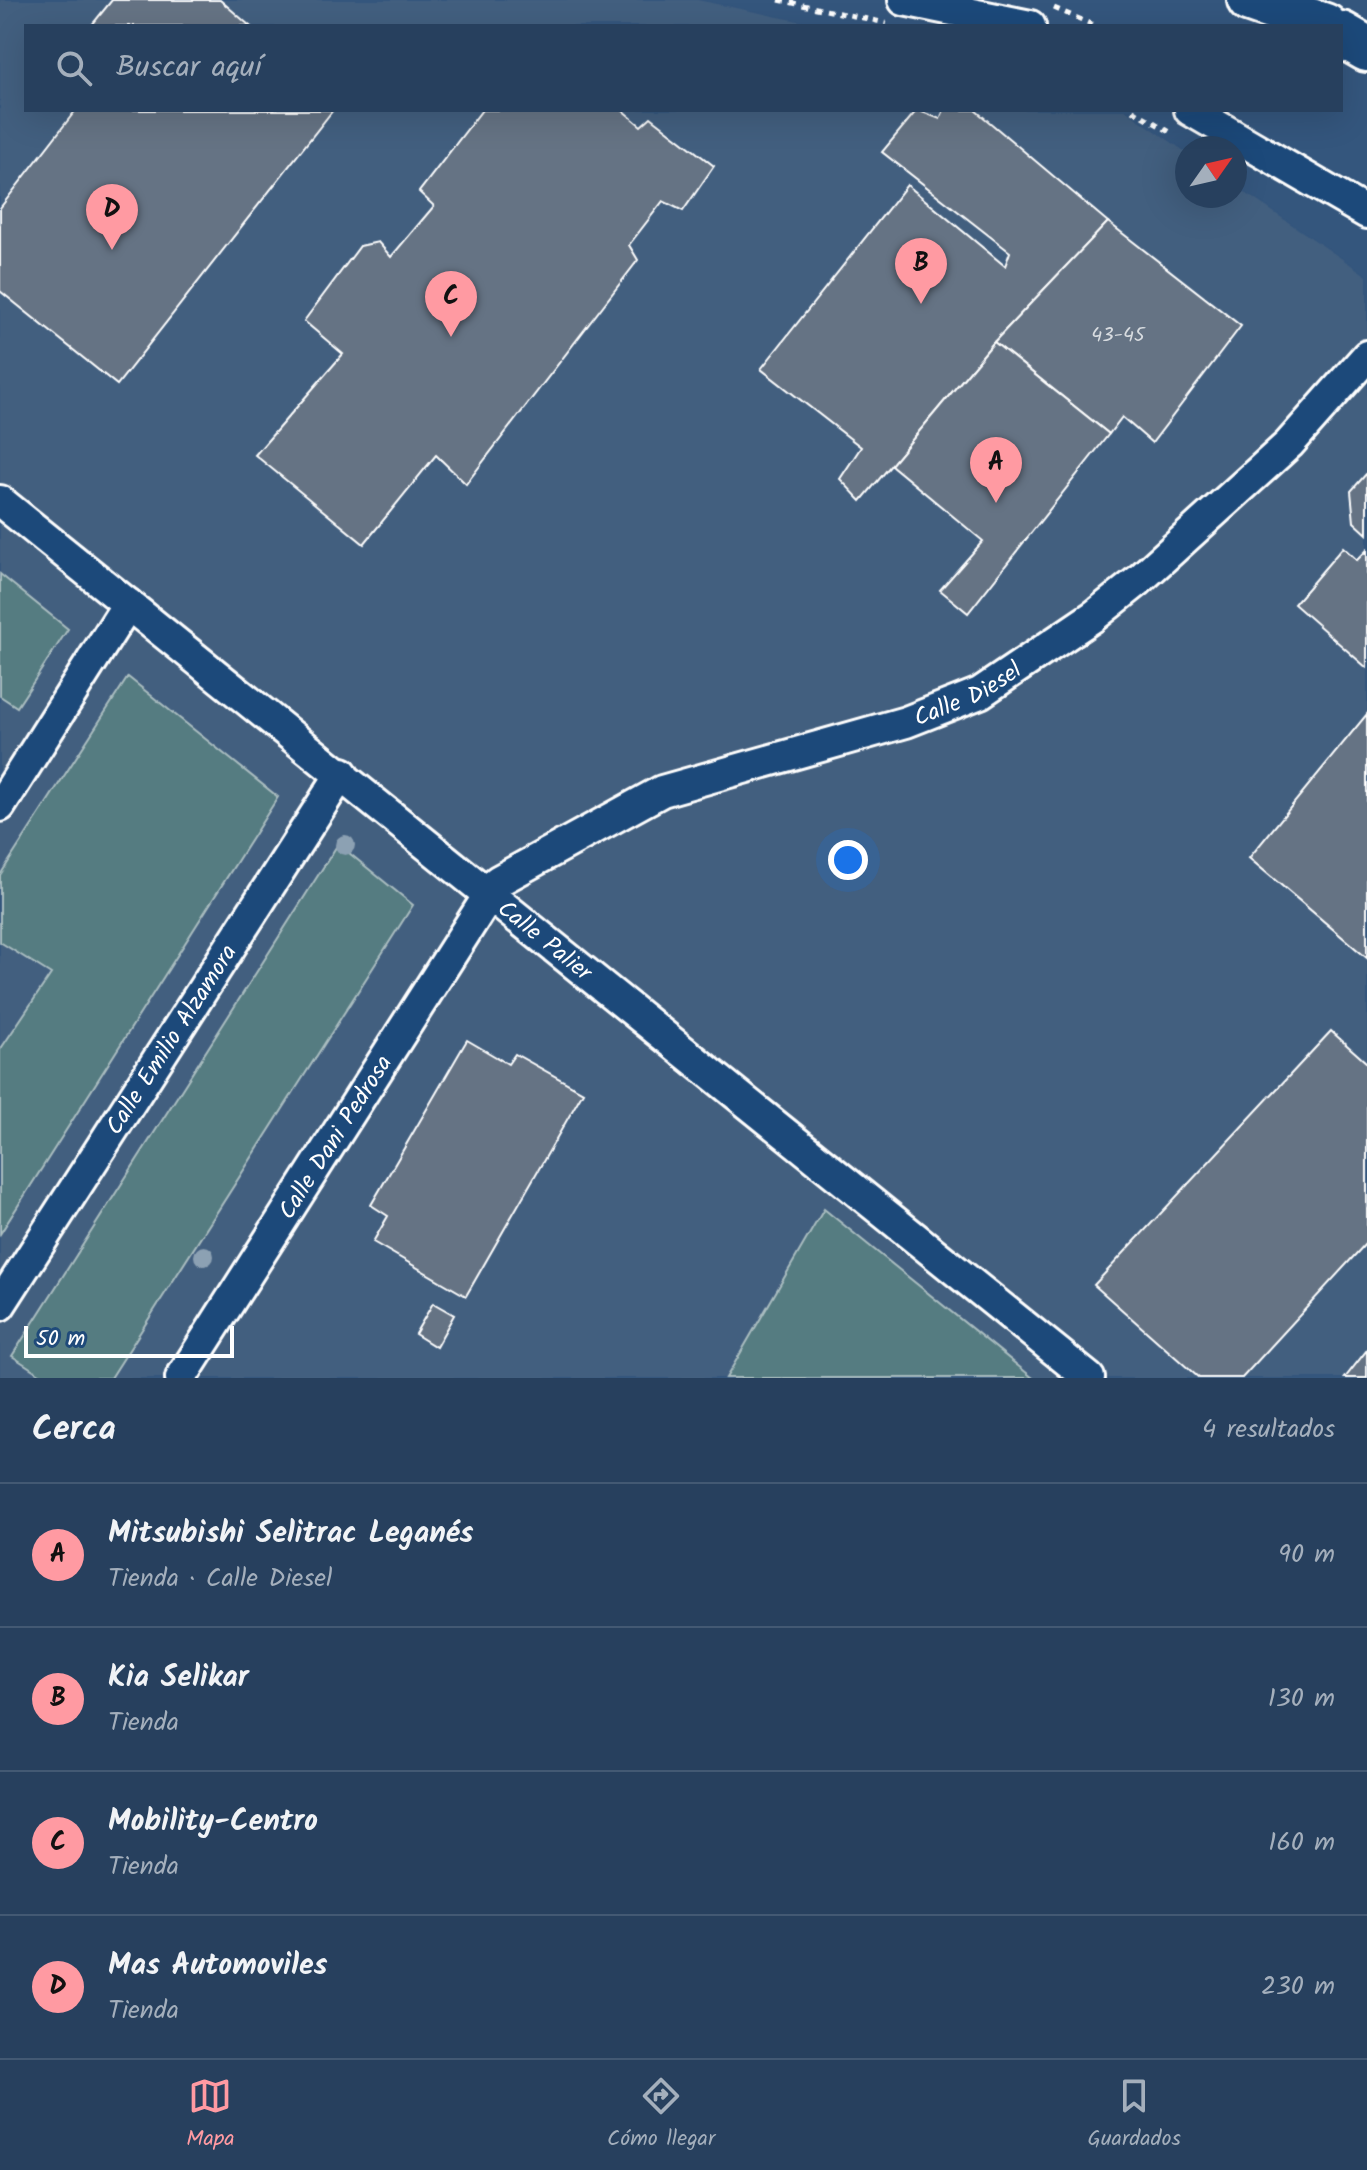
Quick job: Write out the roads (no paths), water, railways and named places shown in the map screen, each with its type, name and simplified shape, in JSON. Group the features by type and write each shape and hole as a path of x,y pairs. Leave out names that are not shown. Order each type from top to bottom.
{"highway":[{"path":"1250,0 1319,24"},
{"path":"1343,35 1367,49"}],"street":[{"path":"896,11 1038,16"},
{"path":"1193,112 1367,213"},
{"name":"Calle Diesel","path":"487,896 498,881 662,791 906,722 980,693 1094,616 1138,581 1289,444 1367,356"},
{"name":"Calle Palier","path":"0,501 342,773 487,896 1089,1378"},
{"path":"0,806 128,604"},
{"name":"Calle Emilio Alzamora","path":"0,1305 342,773"},
{"name":"Calle Dani Pedrosa","path":"181,1378 487,896"}],"place":[{"name":"Mas Automoviles","path":"112,250"},
{"name":"Kia Selikar","path":"921,304"},
{"name":"Mobility-Centro","path":"451,337"},
{"name":"Mitsubishi Selitrac Leganés","path":"996,503"}]}
